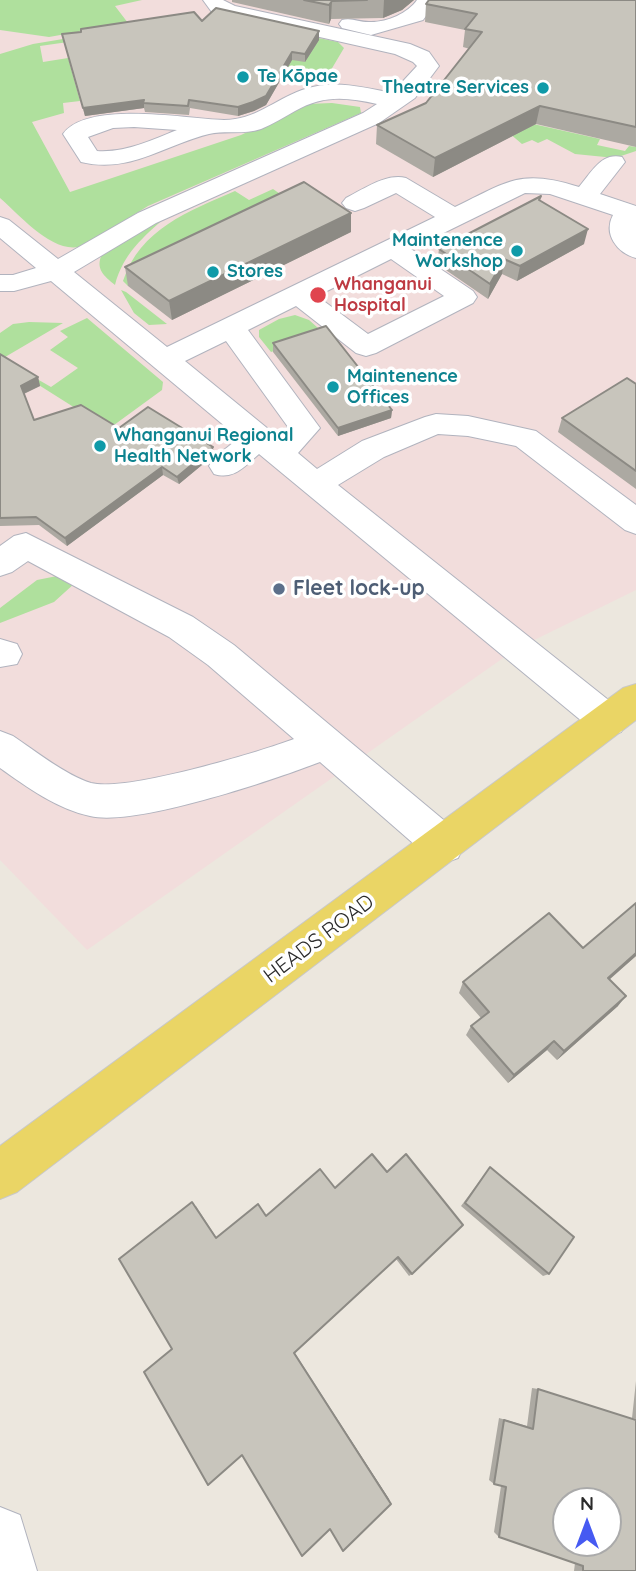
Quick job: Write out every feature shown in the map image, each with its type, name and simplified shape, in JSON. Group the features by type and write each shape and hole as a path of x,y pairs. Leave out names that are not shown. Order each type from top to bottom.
{"main road":[{"name":"HEADS ROAD","path":"1,1178 622,710"}],"street":[{"path":"0,283 14,283 56,271 147,218 371,118 407,93 428,66 421,57 402,48 229,11 218,7 214,0"},
{"path":"234,0 371,29 416,16 428,0"},
{"path":"210,125 246,126 311,94 335,90 397,100"},
{"path":"584,197 613,162"},
{"path":"297,294 366,347 463,297 355,203 397,183 453,217"},
{"path":"164,360 297,294 391,232 453,217 527,184 543,185 632,213"},
{"path":"632,213 621,221 621,232 627,243 636,250"},
{"path":"0,225 316,484 622,710"},
{"path":"225,466 305,428 231,327"},
{"path":"316,484 373,449 412,433 436,424 468,426 525,439 636,522"},
{"path":"0,564 26,545 181,627 221,655 444,845"},
{"path":"0,747 31,769 89,800 120,801 235,774 298,756 325,743"},
{"path":"0,1535 9,1571"}],"shaded area":[{"name":"Whanganui Hospital","path":"0,0 636,0 636,590 516,649 87,950 0,860"}],"green space":[{"path":"0,0 142,0 115,6 128,23 49,37 0,30"},
{"path":"246,23 338,42 344,48 328,75 277,68"},
{"path":"81,36 82,40 40,46 43,62 68,58 80,101 63,103 64,113 32,122 70,192 241,135 307,104 332,103 360,107 361,113 148,206 87,244 64,246 40,234 0,198 0,54 33,44"},
{"path":"471,110 600,139 597,145 625,151 629,146 636,147 636,151 615,158 575,154 547,139 538,143 532,140 522,144 496,122"},
{"path":"273,189 286,198 128,286 123,281 141,248 168,224 235,191 249,200"},
{"path":"167,216 129,255 115,285 100,268 102,254"},
{"path":"121,290 167,324 149,325 134,313"},
{"path":"295,315 309,320 326,335 271,352 259,337 259,330 279,319"},
{"path":"87,318 163,382 162,390 114,425 106,420 102,422 91,418 15,370 18,368 51,387 78,368 50,350 68,337 60,331"},
{"path":"63,323 0,360 0,333 13,324"},
{"path":"57,576 75,583 54,602 0,623 0,608 37,580"}],"building":[{"path":"304,0 367,0 332,1 329,5"},
{"path":"429,0 636,0 636,127 540,106 435,158 377,125 426,103 482,32 465,29 477,14 426,4"},
{"path":"216,8 319,31 305,54 292,52 266,96 238,107 189,100 188,106 143,103 144,100 83,108 62,34 194,12 202,21"},
{"path":"304,182 351,213 169,301 125,267"},
{"name":"Maintenence Workshop","path":"541,196 539,200 588,229 520,266 504,259 490,284 439,249"},
{"name":"Maintenence Offices","path":"326,326 392,410 338,428 273,343"},
{"name":"Whanganui Regional Health Network","path":"0,354 38,377 21,386 34,420 81,405 119,428 148,407 213,447 177,477 162,467 65,538 36,517 0,518"},
{"path":"627,378 636,384 636,471 562,418"},
{"path":"636,903 636,953 608,978 626,996 564,1051 554,1041 514,1075 471,1026 489,1012 463,982 549,913 583,948"},
{"path":"372,1154 387,1172 406,1154 463,1225 412,1274 398,1257 294,1353 391,1504 343,1551 330,1529 302,1556 242,1455 208,1485 144,1372 172,1349 119,1259 192,1202 216,1238 258,1204 266,1216 320,1169 335,1188"},
{"path":"490,1167 574,1237 549,1274 465,1203"},
{"path":"538,1389 636,1420 636,1571 583,1571 583,1566 557,1557 622,1557 622,1487 552,1487 552,1555 499,1537 506,1487 494,1484 504,1420 533,1429"}],"place":[{"name":"Te Kōpae","path":"243,77"},
{"name":"Theatre Services","path":"543,88"},
{"name":"Maintenence Workshop","path":"517,251"},
{"name":"Stores","path":"213,272"},
{"name":"Whanganui Hospital","path":"318,295"},
{"name":"Maintenence Offices","path":"333,387"},
{"name":"Whanganui Regional Health Network","path":"100,446"},
{"name":"Fleet lock-up","path":"279,589"}]}
